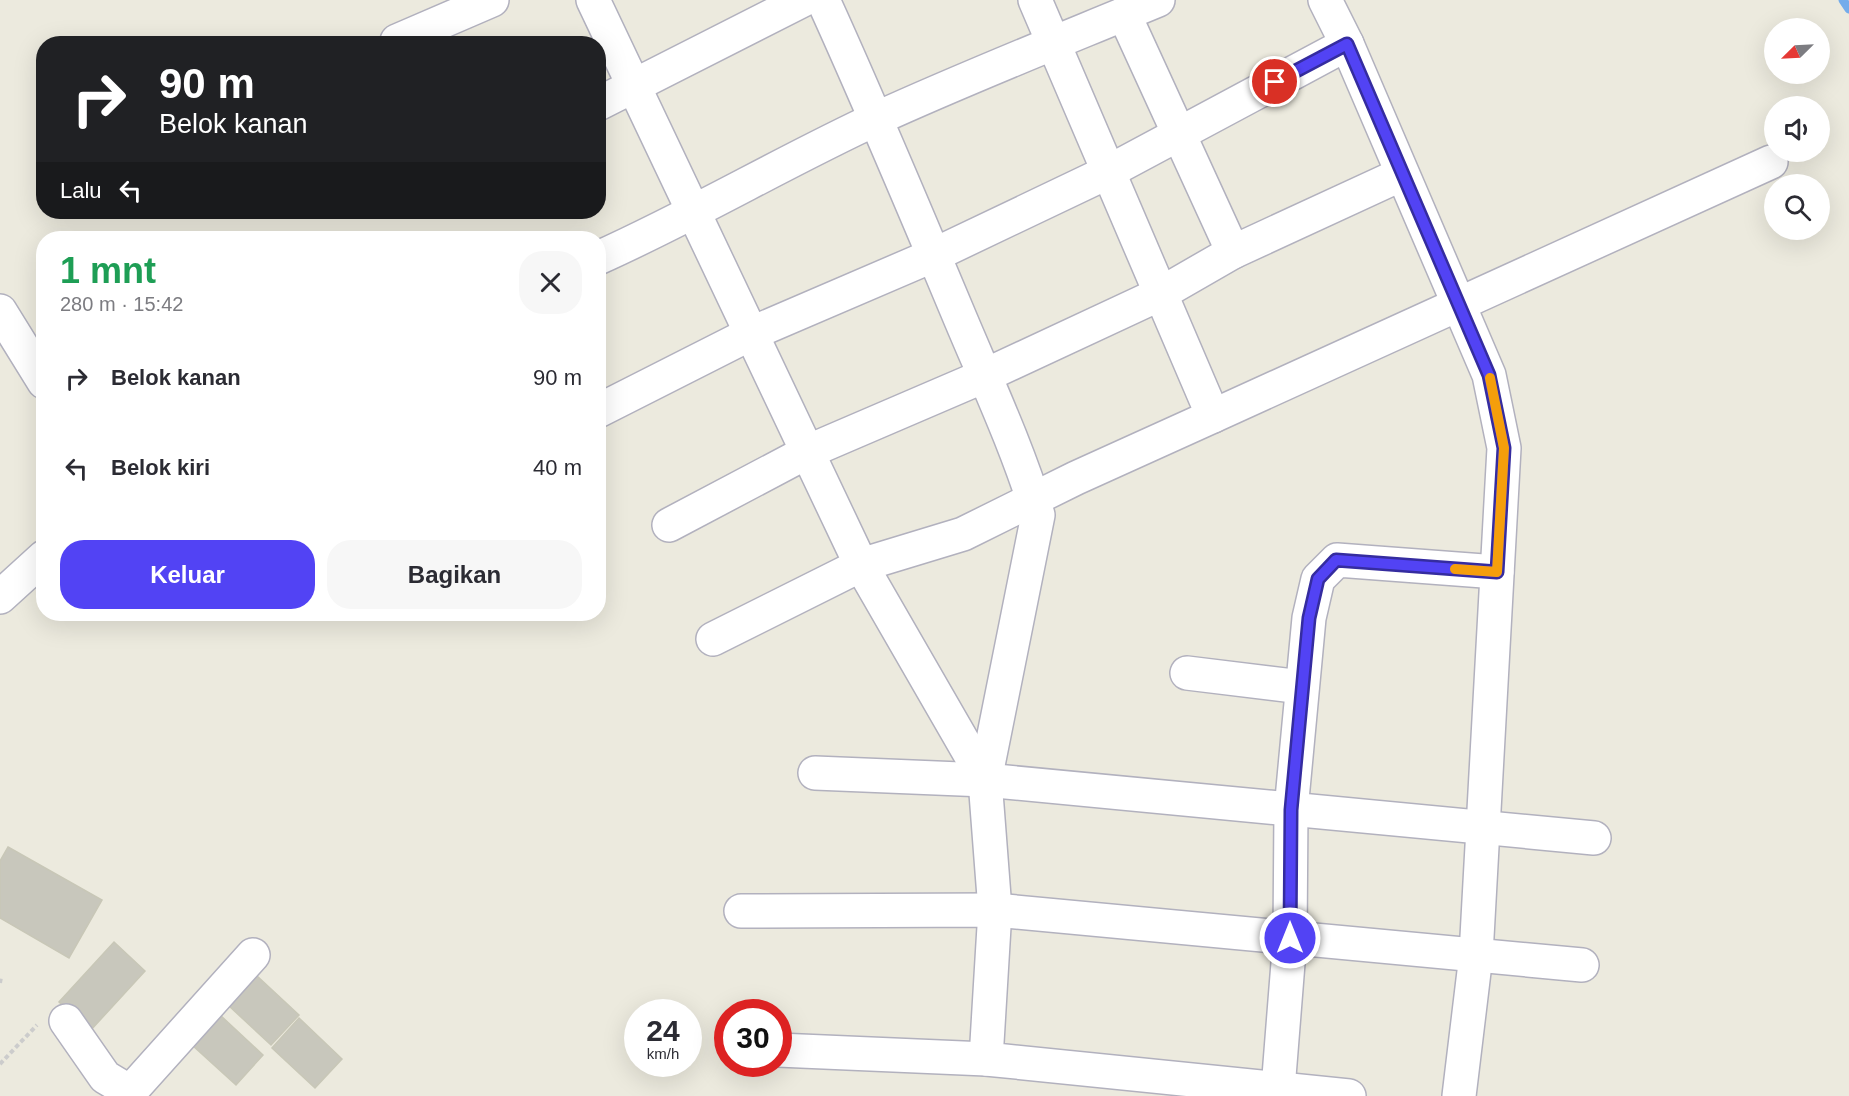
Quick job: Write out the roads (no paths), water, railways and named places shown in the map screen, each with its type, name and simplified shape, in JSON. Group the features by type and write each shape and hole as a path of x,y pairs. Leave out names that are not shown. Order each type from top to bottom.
{"street":[{"path":"409,36 492,0"},
{"path":"593,0 632,87 861,565 985,780"},
{"path":"606,100 803,0"},
{"path":"824,0 934,255 1038,515 985,780 996,910 986,1059"},
{"path":"1035,0 1213,416"},
{"path":"606,254 693,214 766,173 877,119 1052,41 1158,0"},
{"path":"1325,0 1347,44 1489,375 1504,448 1476,955 1459,1096"},
{"path":"1124,14 1233,252"},
{"path":"606,407 750,334 934,255 1108,172 1347,44"},
{"path":"713,639 861,565 963,534 1034,501 1076,478 1771,162"},
{"path":"669,525 807,452 984,376 1160,294 1233,252 1402,174"},
{"path":"0,311 36,369"},
{"path":"1278,1089 1290,938 1291,810 1309,618 1318,579 1336,560 1497,572"},
{"path":"0,597 36,564"},
{"path":"1187,674 1302,687"},
{"path":"815,773 985,780 1594,838"},
{"path":"741,911 996,910 1582,965"},
{"path":"55,1019 105,1077 130,1094 253,955"},
{"path":"792,1051 986,1059 1349,1096"}],"waterway":[{"path":"1843,0 1849,9"}]}
